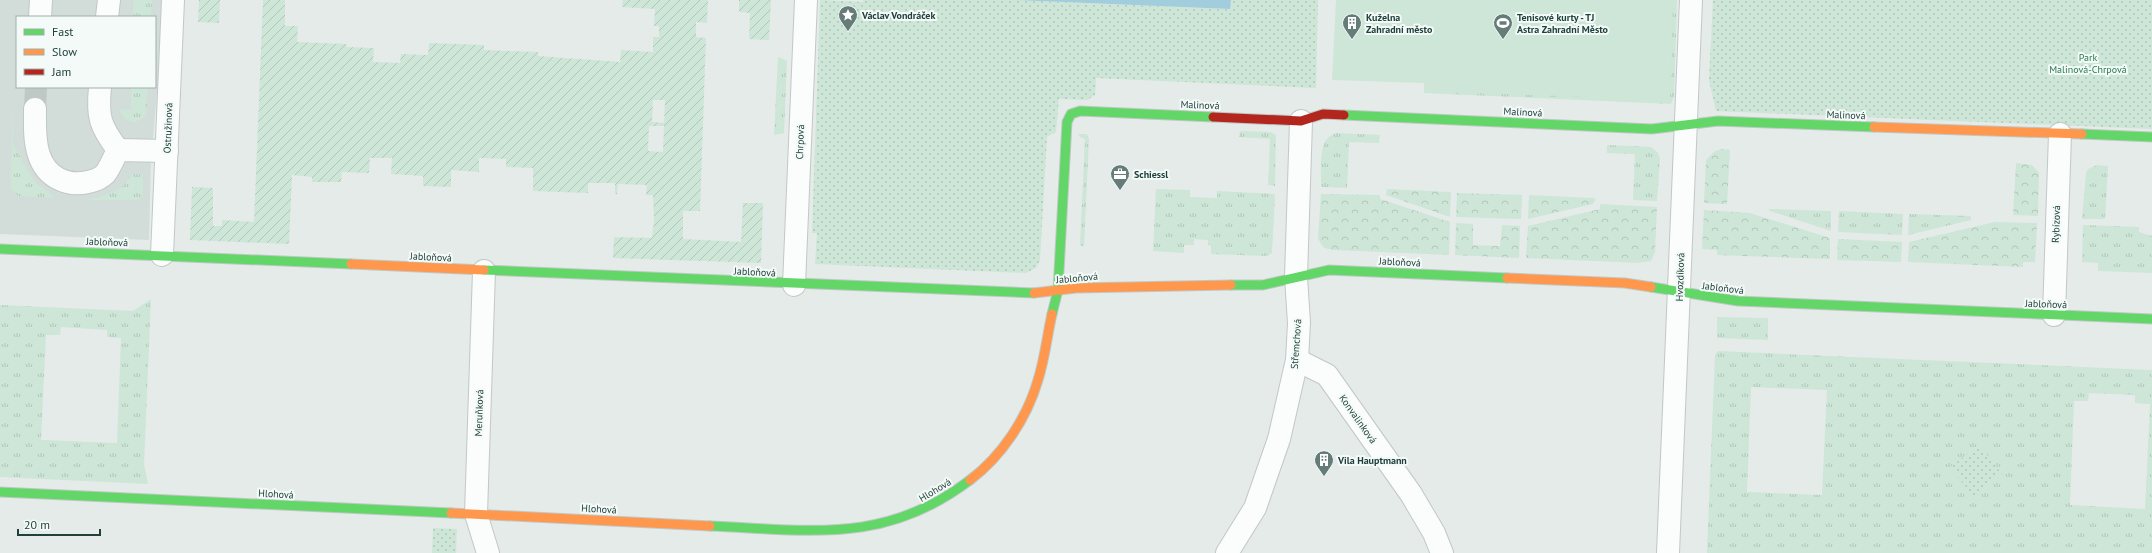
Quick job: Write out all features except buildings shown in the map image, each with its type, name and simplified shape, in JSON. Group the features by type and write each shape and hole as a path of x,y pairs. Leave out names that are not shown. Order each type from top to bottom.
{"street":[{"path":"40,16 41,0"},
{"path":"107,16 109,0"},
{"name":"Ostružinová","path":"162,256 173,0"},
{"name":"Chrpová","path":"794,285 806,0"},
{"name":"Hvozdíková","path":"1668,553 1691,0"},
{"path":"100,88 98,110 104,132 118,150"},
{"path":"35,109 36,146 39,156 45,168 53,176 64,182 78,184 92,181 104,175 118,150"},
{"name":"Malinová","path":"1058,290 1067,122 1071,114 1080,111 1301,121 1323,114 1652,129 1718,121 2152,138"},
{"name":"Střemchová","path":"1227,553 1255,508 1279,439 1297,360 1299,323 1296,277 1301,121"},
{"name":"Rybízová","path":"2054,315 2060,134"},
{"path":"118,150 167,151"},
{"name":"Jabloňová","path":"0,249 1025,294 1058,290 1128,286 1263,285 1329,270 1618,283 1738,302 2152,319"},
{"name":"Meruňková","path":"484,271 476,514 488,553"},
{"name":"Hlohová","path":"0,492 824,531 883,525 928,509 976,478 999,452 1016,428 1034,394 1042,367 1051,312 1058,290"},
{"name":"Konvalinková","path":"1297,360 1326,375 1411,494 1434,533 1442,553"}],"shaded area":[{"path":"0,0 165,0 151,161 149,240 0,234"}],"green space":[{"path":"133,0 152,0 151,16 133,16"},
{"path":"199,0 220,0 219,23 198,22"},
{"path":"263,0 285,0 285,26 298,26 297,42 346,44 346,47 374,48 373,62 400,63 401,54 428,55 429,43 484,45 484,50 538,52 538,56 620,62 621,50 653,52 653,37 659,37 659,26 654,26 655,9 622,7 623,0 708,0 707,23 696,22 696,37 706,38 700,211 683,211 683,239 741,242 743,203 763,203 761,263 613,258 614,237 652,238 654,221 653,195 646,195 647,185 618,184 617,194 615,194 615,183 588,183 588,193 533,191 533,168 506,167 506,159 479,158 479,172 451,170 451,187 423,186 423,176 391,174 392,158 370,158 369,173 342,172 341,182 312,182 312,177 292,175 289,244 190,240 192,187 213,188 213,226 222,226 222,220 254,222","holes":["653,100 665,100 664,123 652,122","649,126 664,126 663,152 648,151"]},
{"path":"739,0 771,0 769,40 749,39 750,13 739,12"},
{"path":"820,0 863,2 863,0 1015,0 1230,9 1231,0 1318,0 1316,88 1096,78 1095,95 1087,100 1059,99 1056,132 1047,137 1040,260 1036,268 1026,273 815,264 817,233 812,233"},
{"name":"Tenisové kurty - TJ Astra Zahradní Město","path":"1336,0 1673,0 1670,100 1424,91 1424,83 1332,80"},
{"path":"1666,0 1677,0 1674,96 1671,104 1424,93 1424,91"},
{"name":"Park Malinová-Chrpová","path":"1713,0 2152,0 2152,129 1716,111 1709,80"},
{"path":"778,57 787,61 784,133 774,135"},
{"path":"131,88 148,88 146,116 134,123 126,120 119,110 131,109"},
{"path":"13,109 13,144 34,181 55,198 18,196 10,188"},
{"path":"1240,131 1270,132 1276,135 1275,186 1268,185 1270,139 1239,137"},
{"path":"1337,133 1380,135 1379,143 1349,142 1347,188 1321,187 1323,147 1330,136"},
{"path":"1078,134 1087,134 1089,139 1084,246 1080,246 1085,139 1080,137"},
{"path":"1607,145 1651,147 1658,153 1660,159 1657,201 1633,200 1635,154 1607,153"},
{"path":"1722,149 1730,150 1727,204 1704,203 1706,160 1715,151"},
{"path":"2016,163 2032,165 2039,173 2038,216 2013,215"},
{"path":"2097,165 2108,166 2105,219 2082,219 2086,173 2088,169"},
{"path":"133,174 143,175 143,194 137,200 89,200 114,192 124,185"},
{"path":"1156,189 1190,190 1190,197 1217,198 1217,191 1275,194 1272,253 1266,256 1211,254 1211,246 1208,245 1208,240 1194,239 1194,245 1184,245 1184,253 1153,251"},
{"path":"1387,189 1451,192 1450,217 1386,195"},
{"path":"1457,193 1522,195 1521,219 1456,217"},
{"path":"1321,194 1380,195 1380,199 1450,222 1449,255 1334,250 1324,248 1318,239"},
{"path":"1529,195 1596,199 1593,204 1528,219"},
{"path":"1600,204 1657,207 1655,252 1651,261 1638,263 1526,258 1528,226 1600,209"},
{"path":"1769,209 1831,211 1831,231 1770,211"},
{"path":"1704,210 1750,213 1830,238 1830,259 1717,255 1717,250 1702,249"},
{"path":"1839,211 1903,214 1902,235 1838,232"},
{"path":"1909,214 1971,216 1971,220 1908,235"},
{"path":"1995,222 2037,223 2035,262 2023,262 2023,267 1908,262 1909,242"},
{"path":"1456,223 1473,224 1473,245 1500,246 1502,225 1520,226 1519,258 1455,255"},
{"path":"2083,225 2139,227 2139,232 2152,236 2152,273 2098,271 2098,263 2082,262"},
{"path":"1838,239 1902,242 1901,262 1837,260"},
{"path":"151,299 144,464 148,484 0,477 0,305 133,311","holes":["61,327 107,330 107,337 121,338 117,443 41,440 46,335 60,335"]},
{"path":"1717,317 1768,318 1768,340 1717,338"},
{"path":"1718,351 2152,370 2152,553 1707,553 1715,355","holes":["1751,387 1827,390 1822,495 1747,492","2089,393 2135,395 2135,403 2150,404 2145,509 2070,505 2074,401 2088,401"]},
{"path":"1979,445 2002,474 1973,496 1950,467"},
{"path":"433,528 457,529 456,553 432,553"}],"water":[{"path":"1015,0 1231,0 1230,9"}],"tunnel":[{"path":"35,109 36,88"}],"traffic: fast":[{"path":"1052,314 1058,290 1067,122 1071,114 1080,111 1213,117"},
{"path":"1344,115 1652,129 1718,121 1874,127"},
{"path":"2082,134 2152,137"},
{"path":"0,249 351,264"},
{"path":"484,270 1034,293"},
{"path":"1231,285 1263,285 1329,270 1507,278"},
{"path":"1651,287 1738,301 2152,319"},
{"path":"710,526 781,530 814,530 846,529 877,524 908,515 939,501 970,480"},
{"path":"0,492 451,513"}],"traffic: slow":[{"path":"1874,127 2082,134"},
{"path":"351,264 484,270"},
{"path":"1507,278 1625,283 1651,287"},
{"path":"1034,293 1076,288 1231,285"},
{"path":"970,480 993,460 1003,448 1020,422 1027,408 1040,372 1052,314"},
{"path":"451,513 710,526"}],"traffic: jam":[{"path":"1213,117 1301,121 1323,114 1344,115"}],"place":[{"name":"Václav Vondráček","path":"848,32"},
{"name":"Kuželna Zahradní město","path":"1352,40"},
{"name":"Tenisové kurty - TJ Astra Zahradní Město","path":"1503,40"},
{"name":"Schiessl","path":"1120,191"},
{"name":"Vila Hauptmann","path":"1324,477"}]}
